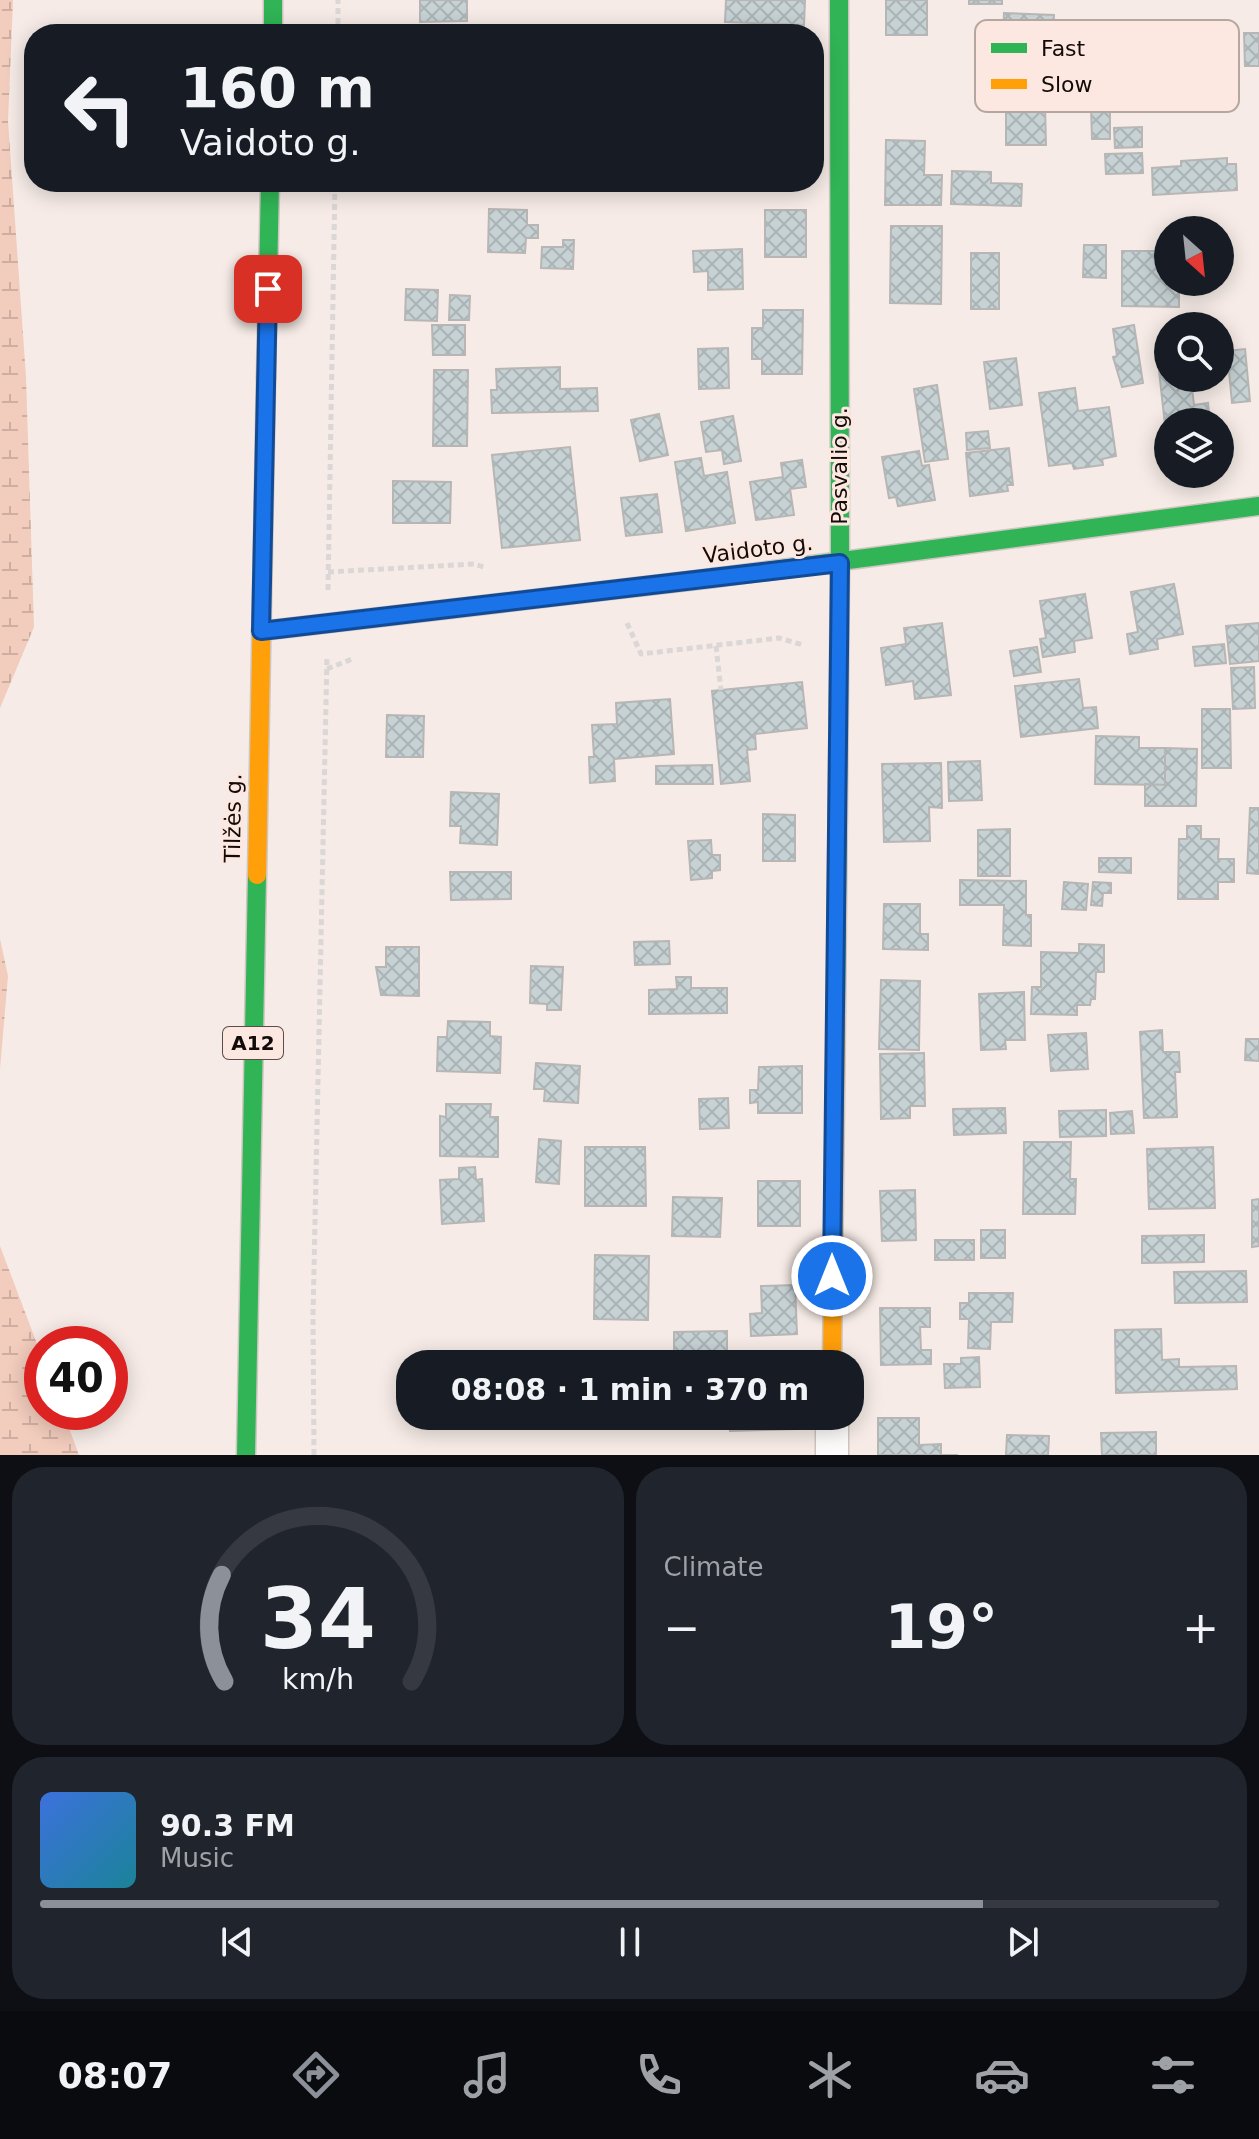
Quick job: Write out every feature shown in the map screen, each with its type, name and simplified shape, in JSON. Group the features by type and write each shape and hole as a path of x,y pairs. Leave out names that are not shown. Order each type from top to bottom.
{"main road":[{"path":"273,0 273,24"},
{"name":"Pasvalio g.","path":"832,1350 840,563 839,0"},
{"name":"Tilžės g.","path":"246,1455 270,192"},
{"name":"Vaidoto g.","path":"261,631 840,563 1259,506"}],"street":[{"path":"832,1430 832,1455"}],"path":[{"path":"338,0 338,24"},
{"path":"314,1455 313,1300 335,192"},
{"path":"612,590 641,654 779,638 839,656"},
{"path":"716,646 721,690"}],"green space":[{"path":"0,0 13,0 8,121 26,377 34,627 0,708"},
{"path":"0,939 8,976 0,1069"},
{"path":"0,1246 30,1326 24,1326 24,1430 70,1430 79,1455 0,1455"}],"building":[{"path":"420,0 467,0 467,21 420,22"},
{"path":"726,0 805,0 804,24 725,22"},
{"path":"886,0 927,0 927,35 886,35"},
{"path":"969,0 1002,0 1002,4 969,4"},
{"path":"1004,13 1054,15 1054,20 1004,20"},
{"path":"1244,33 1259,33 1259,66 1245,66"},
{"path":"1006,112 1045,112 1046,145 1006,145"},
{"path":"1091,112 1110,112 1110,139 1092,139"},
{"path":"1142,127 1142,147 1115,148 1114,128"},
{"path":"886,140 925,141 924,175 942,175 941,205 885,205"},
{"path":"1142,153 1143,173 1106,174 1105,154"},
{"path":"1227,158 1227,164 1236,164 1237,190 1153,195 1152,168 1181,166 1181,161"},
{"path":"952,171 991,172 991,183 1022,184 1021,206 951,204"},
{"path":"489,209 527,210 527,225 538,225 538,238 526,238 525,253 488,252"},
{"path":"765,210 806,210 806,257 765,257"},
{"path":"891,226 942,226 941,304 890,303"},
{"path":"563,240 574,240 573,269 541,268 542,247 563,247"},
{"path":"1084,245 1106,245 1106,278 1083,277"},
{"path":"742,249 743,289 708,290 708,271 694,272 693,251"},
{"path":"1122,251 1154,251 1154,296 1179,296 1179,307 1122,306"},
{"path":"971,253 999,253 999,309 971,309"},
{"path":"406,289 438,290 437,321 405,320"},
{"path":"450,295 470,296 469,320 449,320"},
{"path":"763,310 803,310 802,374 762,374 762,359 752,359 752,328 763,328"},
{"path":"432,325 465,325 465,355 433,355"},
{"path":"1134,325 1143,383 1122,387 1113,357 1117,356 1113,329"},
{"path":"728,348 729,388 699,389 698,349"},
{"path":"1245,349 1250,401 1232,403 1234,350"},
{"path":"1016,358 1022,405 990,409 984,362"},
{"path":"560,367 560,389 597,388 598,411 492,413 491,390 497,390 496,369"},
{"path":"434,370 468,370 467,446 433,446"},
{"path":"937,385 948,459 925,462 914,389"},
{"path":"1075,388 1078,411 1109,407 1116,456 1102,459 1103,465 1074,469 1072,463 1049,466 1039,393"},
{"path":"1161,392 1192,392 1194,405 1208,403 1209,408 1163,408"},
{"path":"659,414 668,455 640,461 631,420"},
{"path":"733,416 741,461 724,464 722,450 706,452 701,422"},
{"path":"988,431 990,448 967,450 966,433"},
{"path":"570,447 580,540 502,548 492,455"},
{"path":"1009,448 1013,485 1007,485 1008,491 970,496 966,453"},
{"path":"919,451 922,466 929,465 935,500 898,506 896,497 889,498 882,457"},
{"path":"701,458 704,476 727,472 735,523 686,531 675,462"},
{"path":"802,460 806,487 790,489 794,515 756,520 750,482 783,477 781,463"},
{"path":"393,481 451,482 450,523 393,523"},
{"path":"657,494 662,532 626,536 621,498"},
{"path":"1174,584 1183,634 1157,639 1158,649 1130,654 1127,634 1138,632 1131,592"},
{"path":"1085,594 1092,638 1074,641 1075,652 1043,657 1040,639 1046,638 1040,601"},
{"path":"942,623 951,695 915,699 913,681 886,685 881,648 906,644 904,628"},
{"path":"1259,623 1259,661 1230,664 1226,626"},
{"path":"1224,644 1226,663 1195,666 1193,647"},
{"path":"1037,647 1041,672 1014,676 1010,651"},
{"path":"1254,667 1255,708 1233,709 1231,668"},
{"path":"1079,679 1083,708 1096,707 1098,728 1021,737 1015,686"},
{"path":"802,682 807,728 755,734 756,749 747,750 750,781 721,784 712,691"},
{"path":"670,699 674,754 614,759 615,781 590,783 589,757 594,757 592,725 617,724 616,703"},
{"path":"1202,709 1230,709 1231,768 1202,768"},
{"path":"387,715 424,716 423,757 386,757"},
{"path":"1096,736 1139,737 1139,748 1165,748 1165,785 1095,784"},
{"path":"1165,748 1197,749 1196,806 1145,806 1145,784 1165,785"},
{"path":"980,761 982,800 949,801 948,762"},
{"path":"941,763 942,808 929,807 930,841 884,842 882,764"},
{"path":"712,765 713,784 656,784 656,766"},
{"path":"451,792 499,794 497,845 460,843 461,826 450,826"},
{"path":"1250,808 1259,808 1259,874 1247,873"},
{"path":"763,814 795,815 795,861 763,861"},
{"path":"1187,826 1201,826 1201,839 1219,839 1218,859 1234,859 1234,882 1218,882 1218,899 1178,899 1179,839 1187,839"},
{"path":"1010,829 1010,876 978,876 978,830"},
{"path":"711,840 712,855 720,855 720,870 712,871 712,878 691,880 688,841"},
{"path":"1099,858 1131,858 1131,873 1099,872"},
{"path":"450,872 511,872 511,899 451,900"},
{"path":"960,880 1026,881 1026,915 1031,915 1031,946 1003,945 1004,905 960,905"},
{"path":"1064,882 1088,884 1086,910 1062,909"},
{"path":"1093,882 1111,883 1111,893 1103,893 1102,906 1091,905"},
{"path":"884,904 920,904 920,934 928,934 928,950 883,949"},
{"path":"669,941 670,964 635,965 634,942"},
{"path":"1079,944 1104,945 1104,972 1096,972 1095,999 1091,999 1090,1005 1077,1005 1077,1015 1031,1014 1032,987 1041,987 1041,952 1079,953"},
{"path":"386,947 419,947 419,996 381,995 376,967 386,967"},
{"path":"531,966 563,967 561,1010 547,1010 547,1004 530,1003"},
{"path":"676,977 691,977 691,988 727,988 727,1013 649,1014 649,990 677,989"},
{"path":"881,980 920,981 919,1050 879,1049"},
{"path":"1024,992 1025,1040 1005,1040 1006,1049 981,1050 979,994"},
{"path":"448,1021 490,1022 490,1036 501,1037 500,1073 437,1071 438,1037 447,1037"},
{"path":"1162,1030 1163,1052 1179,1052 1180,1072 1175,1072 1177,1117 1144,1118 1140,1032"},
{"path":"1086,1033 1088,1069 1051,1071 1048,1035"},
{"path":"1246,1039 1259,1039 1259,1061 1245,1060"},
{"path":"924,1053 925,1106 910,1106 910,1118 881,1119 880,1054"},
{"path":"536,1063 580,1066 578,1103 544,1101 545,1089 534,1089"},
{"path":"802,1066 802,1113 758,1113 758,1102 750,1103 750,1090 758,1090 759,1067"},
{"path":"728,1098 729,1128 700,1129 699,1099"},
{"path":"446,1104 491,1104 490,1117 498,1117 498,1157 440,1156 440,1116 446,1117"},
{"path":"1005,1108 1006,1133 954,1135 953,1109"},
{"path":"1106,1110 1106,1136 1060,1137 1059,1111"},
{"path":"1132,1111 1134,1133 1111,1134 1110,1113"},
{"path":"539,1139 561,1141 559,1184 536,1182"},
{"path":"1024,1142 1071,1142 1070,1179 1076,1179 1075,1214 1023,1214"},
{"path":"585,1147 645,1147 646,1206 585,1206"},
{"path":"1213,1147 1215,1208 1149,1209 1147,1149"},
{"path":"475,1167 476,1180 482,1179 484,1221 442,1224 440,1180 459,1179 459,1168"},
{"path":"758,1181 800,1181 800,1226 758,1226"},
{"path":"915,1190 916,1240 882,1241 880,1191"},
{"path":"673,1197 722,1198 720,1237 672,1236"},
{"path":"1259,1199 1259,1246 1252,1247 1252,1200"},
{"path":"981,1230 1005,1230 1005,1258 981,1258"},
{"path":"1204,1235 1204,1262 1142,1263 1142,1236"},
{"path":"935,1240 974,1240 974,1260 935,1260"},
{"path":"595,1255 649,1256 648,1320 594,1319"},
{"path":"1246,1271 1247,1302 1175,1303 1174,1272"},
{"path":"795,1285 797,1334 751,1336 750,1314 762,1313 761,1286"},
{"path":"969,1293 1013,1293 1012,1322 991,1322 990,1349 968,1348 969,1319 960,1319 960,1303 969,1303"},
{"path":"880,1308 930,1308 930,1327 920,1327 921,1350 931,1350 931,1364 881,1365"},
{"path":"1161,1329 1162,1360 1179,1359 1179,1367 1236,1366 1237,1389 1116,1393 1115,1330"},
{"path":"727,1331 727,1350 674,1350 674,1332"},
{"path":"979,1357 980,1387 945,1388 944,1364 961,1364 961,1358"},
{"path":"878,1418 919,1418 919,1445 941,1444 941,1455 878,1455"},
{"path":"1156,1432 1156,1455 1102,1455 1101,1433"},
{"path":"1007,1435 1049,1436 1048,1455 1006,1455"}],"traffic: fast":[{"path":"273,0 273,24"},
{"path":"836,1012 840,563 839,0"},
{"path":"266,377 270,192"},
{"path":"713,578 1259,506"},
{"path":"246,1455 257,875"}],"traffic: slow":[{"path":"257,875 266,377"},
{"path":"261,631 713,578"},
{"path":"832,1350 836,1012"}],"route":[{"path":"268,289 261,631 840,563 832,1276"}]}
